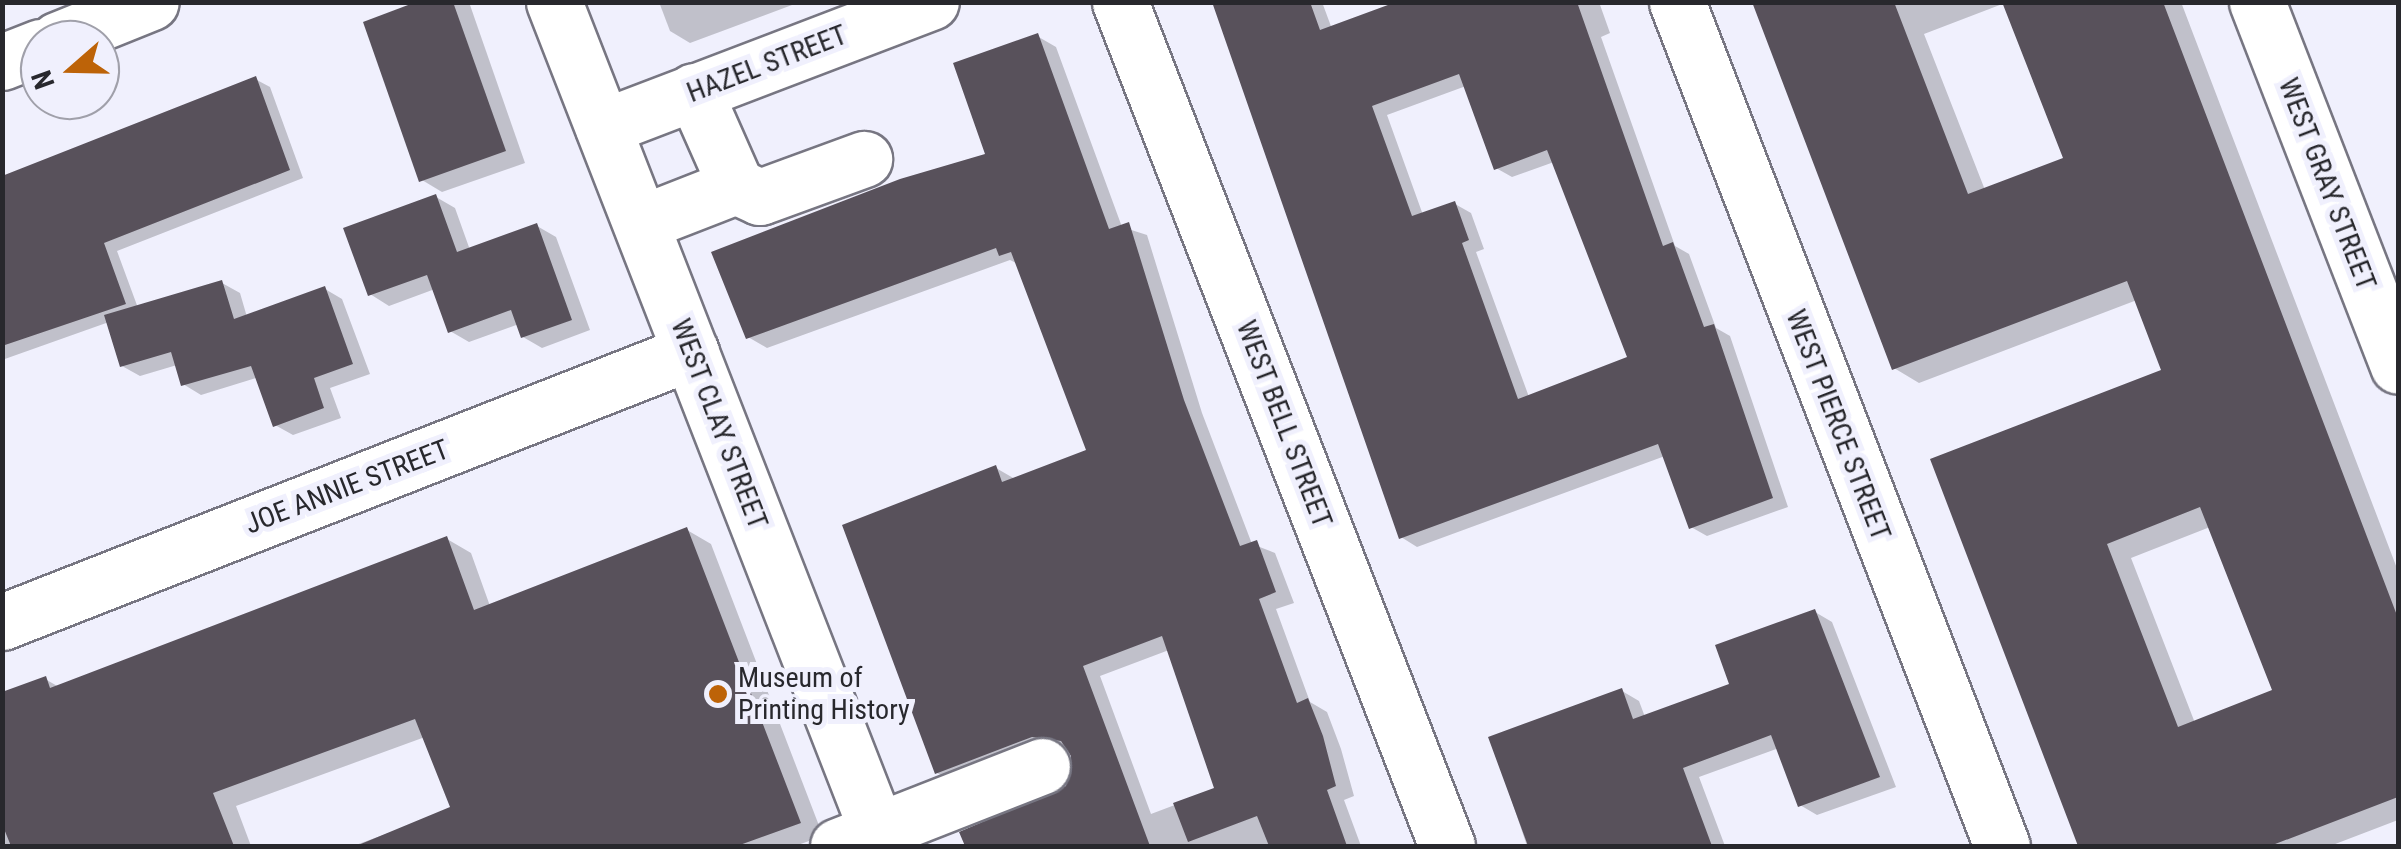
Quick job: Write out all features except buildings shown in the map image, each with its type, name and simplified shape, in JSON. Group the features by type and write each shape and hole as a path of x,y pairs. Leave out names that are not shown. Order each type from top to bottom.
{"street":[{"path":"106,20 151,2"},
{"name":"WEST CLAY STREET","path":"554,2 690,352 866,841"},
{"name":"HAZEL STREET","path":"603,126 931,2"},
{"name":"WEST BELL STREET","path":"1120,2 1447,846"},
{"name":"WEST PIERCE STREET","path":"1677,2 2002,846"},
{"name":"WEST GRAY STREET","path":"2257,2 2398,366"},
{"path":"694,92 736,186 760,197 864,159"},
{"path":"641,224 736,186"},
{"name":"JOE ANNIE STREET","path":"2,622 690,352"},
{"path":"866,841 1042,766"}],"place":[{"name":"Museum of Printing History","path":"718,694"}]}
